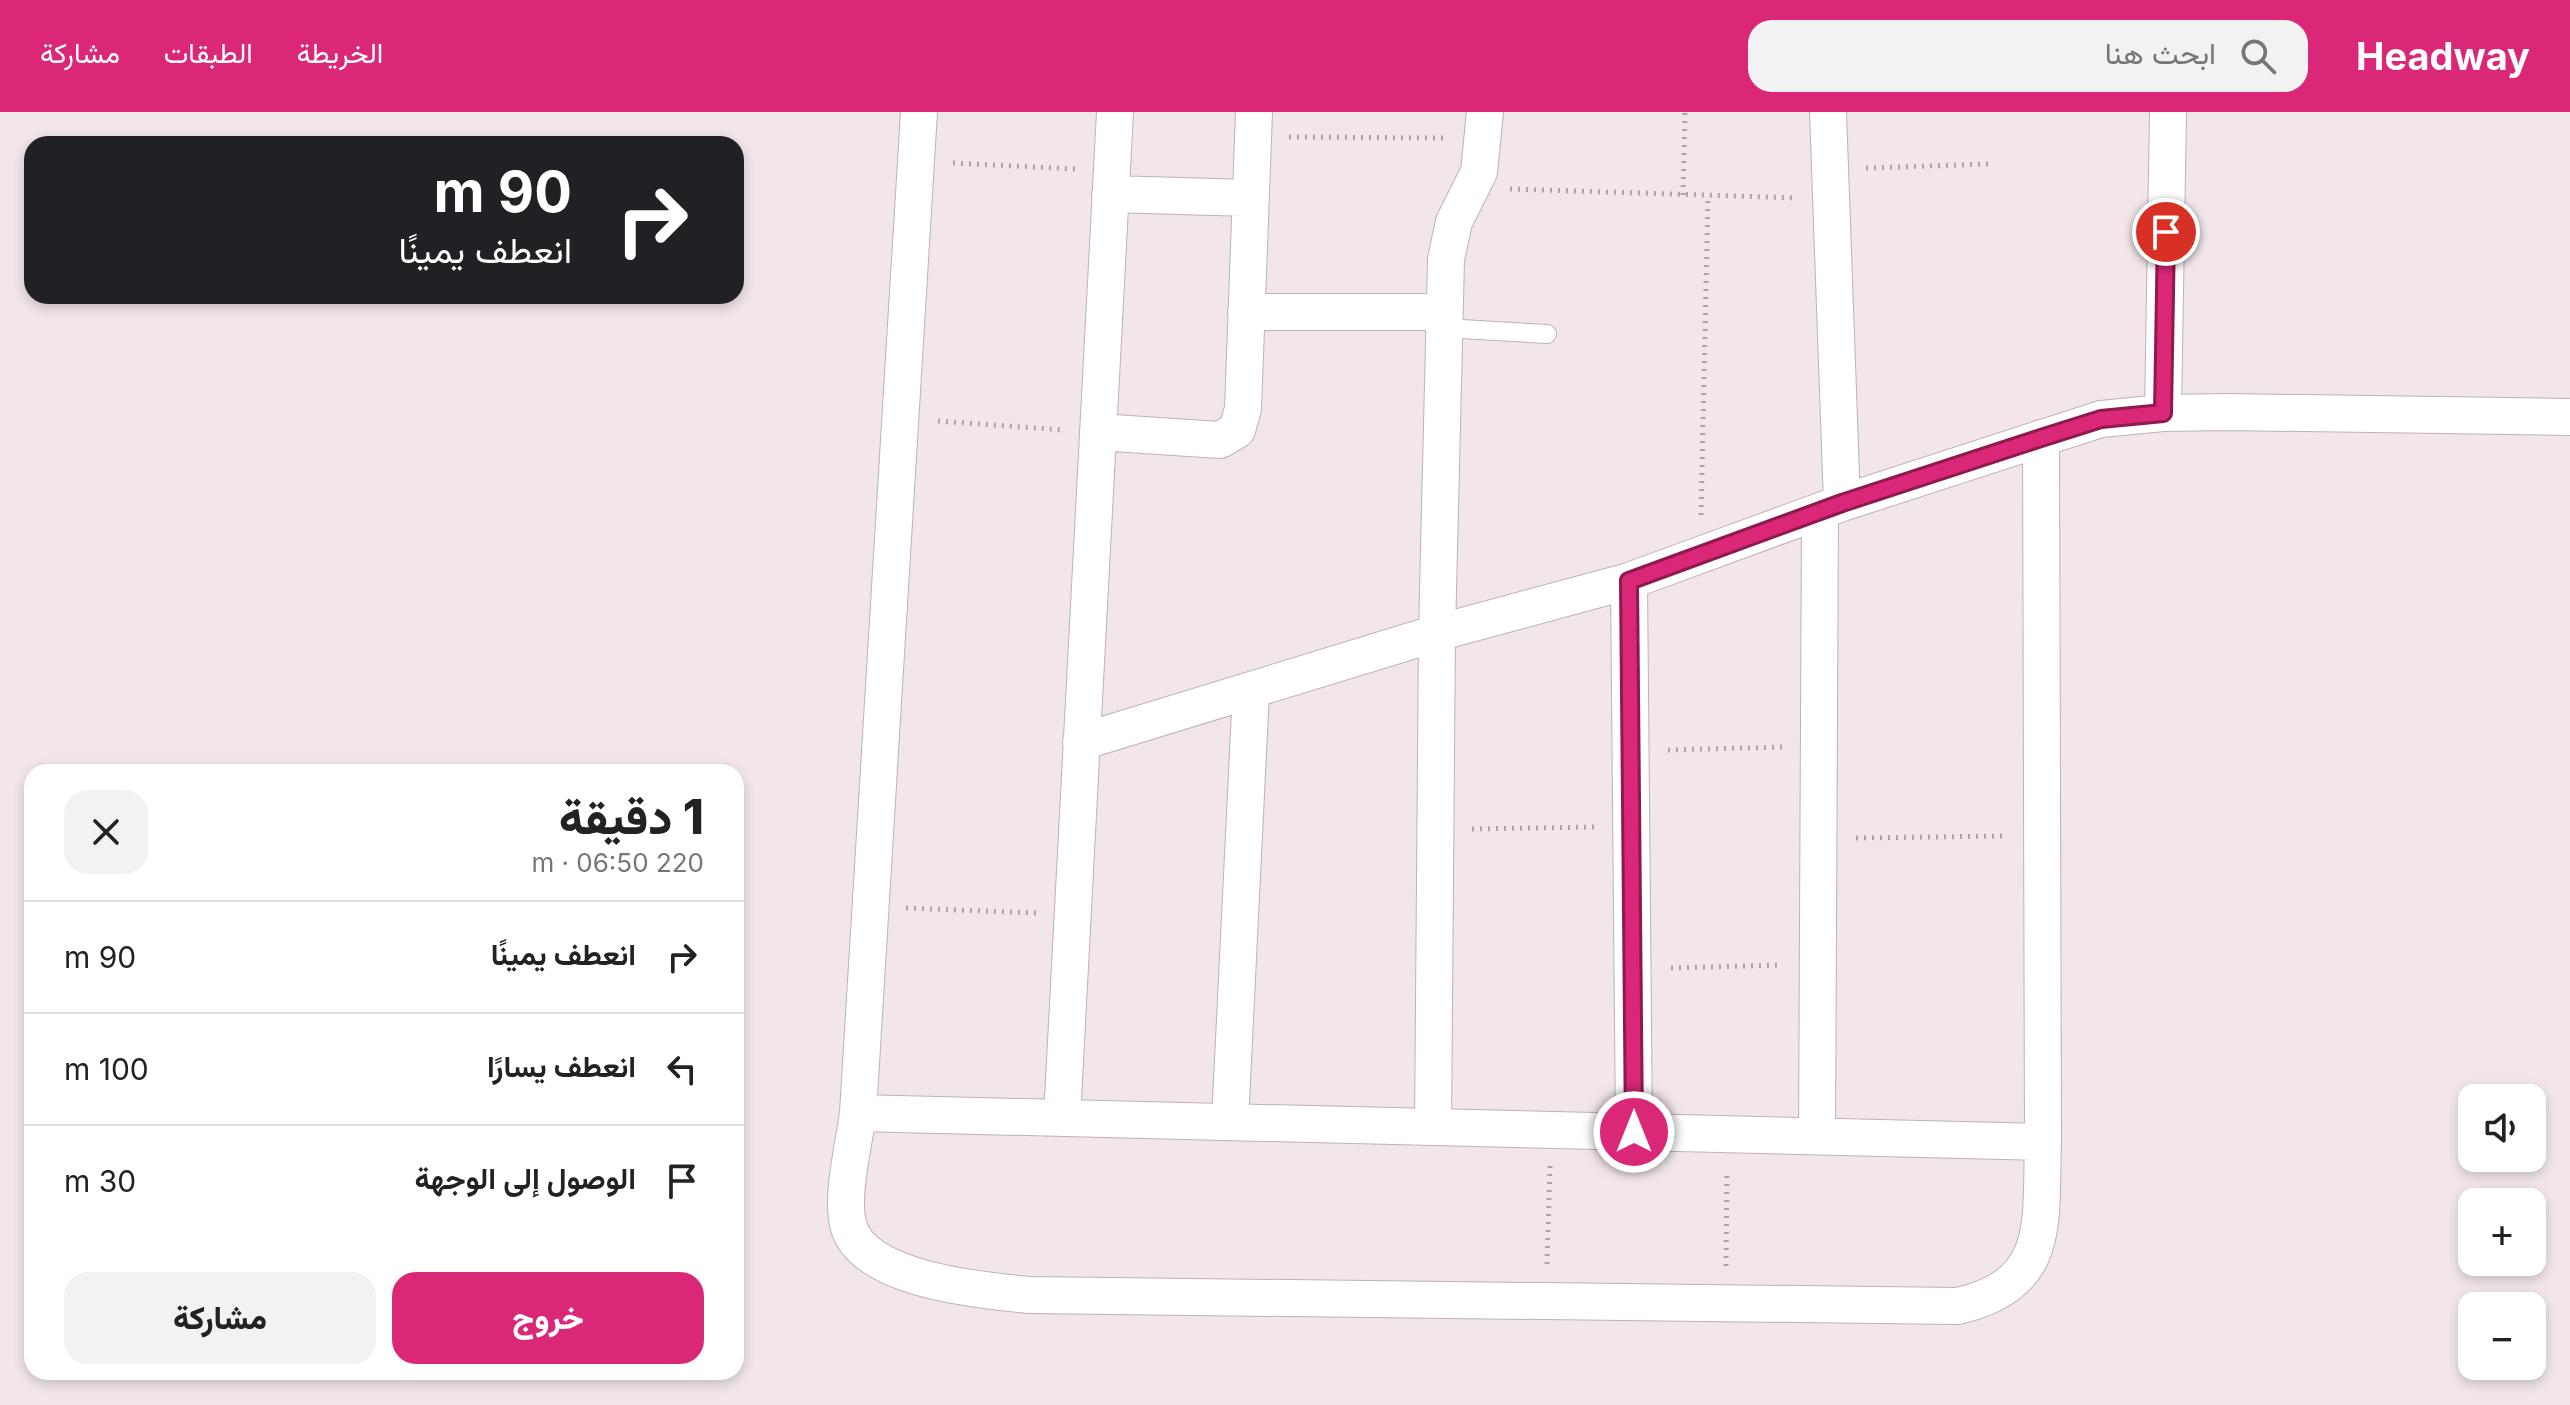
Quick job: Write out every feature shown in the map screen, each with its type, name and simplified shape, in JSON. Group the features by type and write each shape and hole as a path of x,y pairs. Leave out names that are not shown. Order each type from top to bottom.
{"street":[{"path":"919,112 858,1113 846,1207 853,1239 876,1262 945,1282 1028,1295 1958,1306 1991,1298 2018,1280 2035,1251 2043,1142 2041,438"},
{"path":"1062,1118 1115,112"},
{"path":"1817,1136 1818,746 1831,507 1828,112"},
{"path":"2163,413 2168,112"},
{"path":"1098,432 1220,440 1237,430 1243,409 1254,124"},
{"path":"1433,1127 1437,633 1444,320 1449,240 1479,172 1484,125"},
{"path":"1111,182 1250,198"},
{"path":"1246,312 1444,320"},
{"path":"1081,742 1437,633 1629,581 1831,507 2101,419 2163,413 2570,417"},
{"path":"1629,581 1634,1132"},
{"path":"1230,1122 1251,691"},
{"path":"858,1113 2043,1142"}],"lane":[{"path":"1444,320 1547,334"}],"path":[{"path":"1683,195 1685,112"},
{"path":"1254,124 1484,125"},
{"path":"916,161 1111,182"},
{"path":"1472,188 1708,196 1989,164"},
{"path":"1700,556 1708,196"},
{"path":"901,418 1098,432"},
{"path":"1631,751 1818,746"},
{"path":"1436,829 1631,826"},
{"path":"1818,838 2043,836"},
{"path":"871,906 1073,914"},
{"path":"1632,969 1818,963"},
{"path":"1546,1301 1552,1130"},
{"path":"1726,1303 1728,1134"}],"route":[{"path":"1634,1132 1629,581 1842,503 2101,419 2163,413 2166,232"}]}
